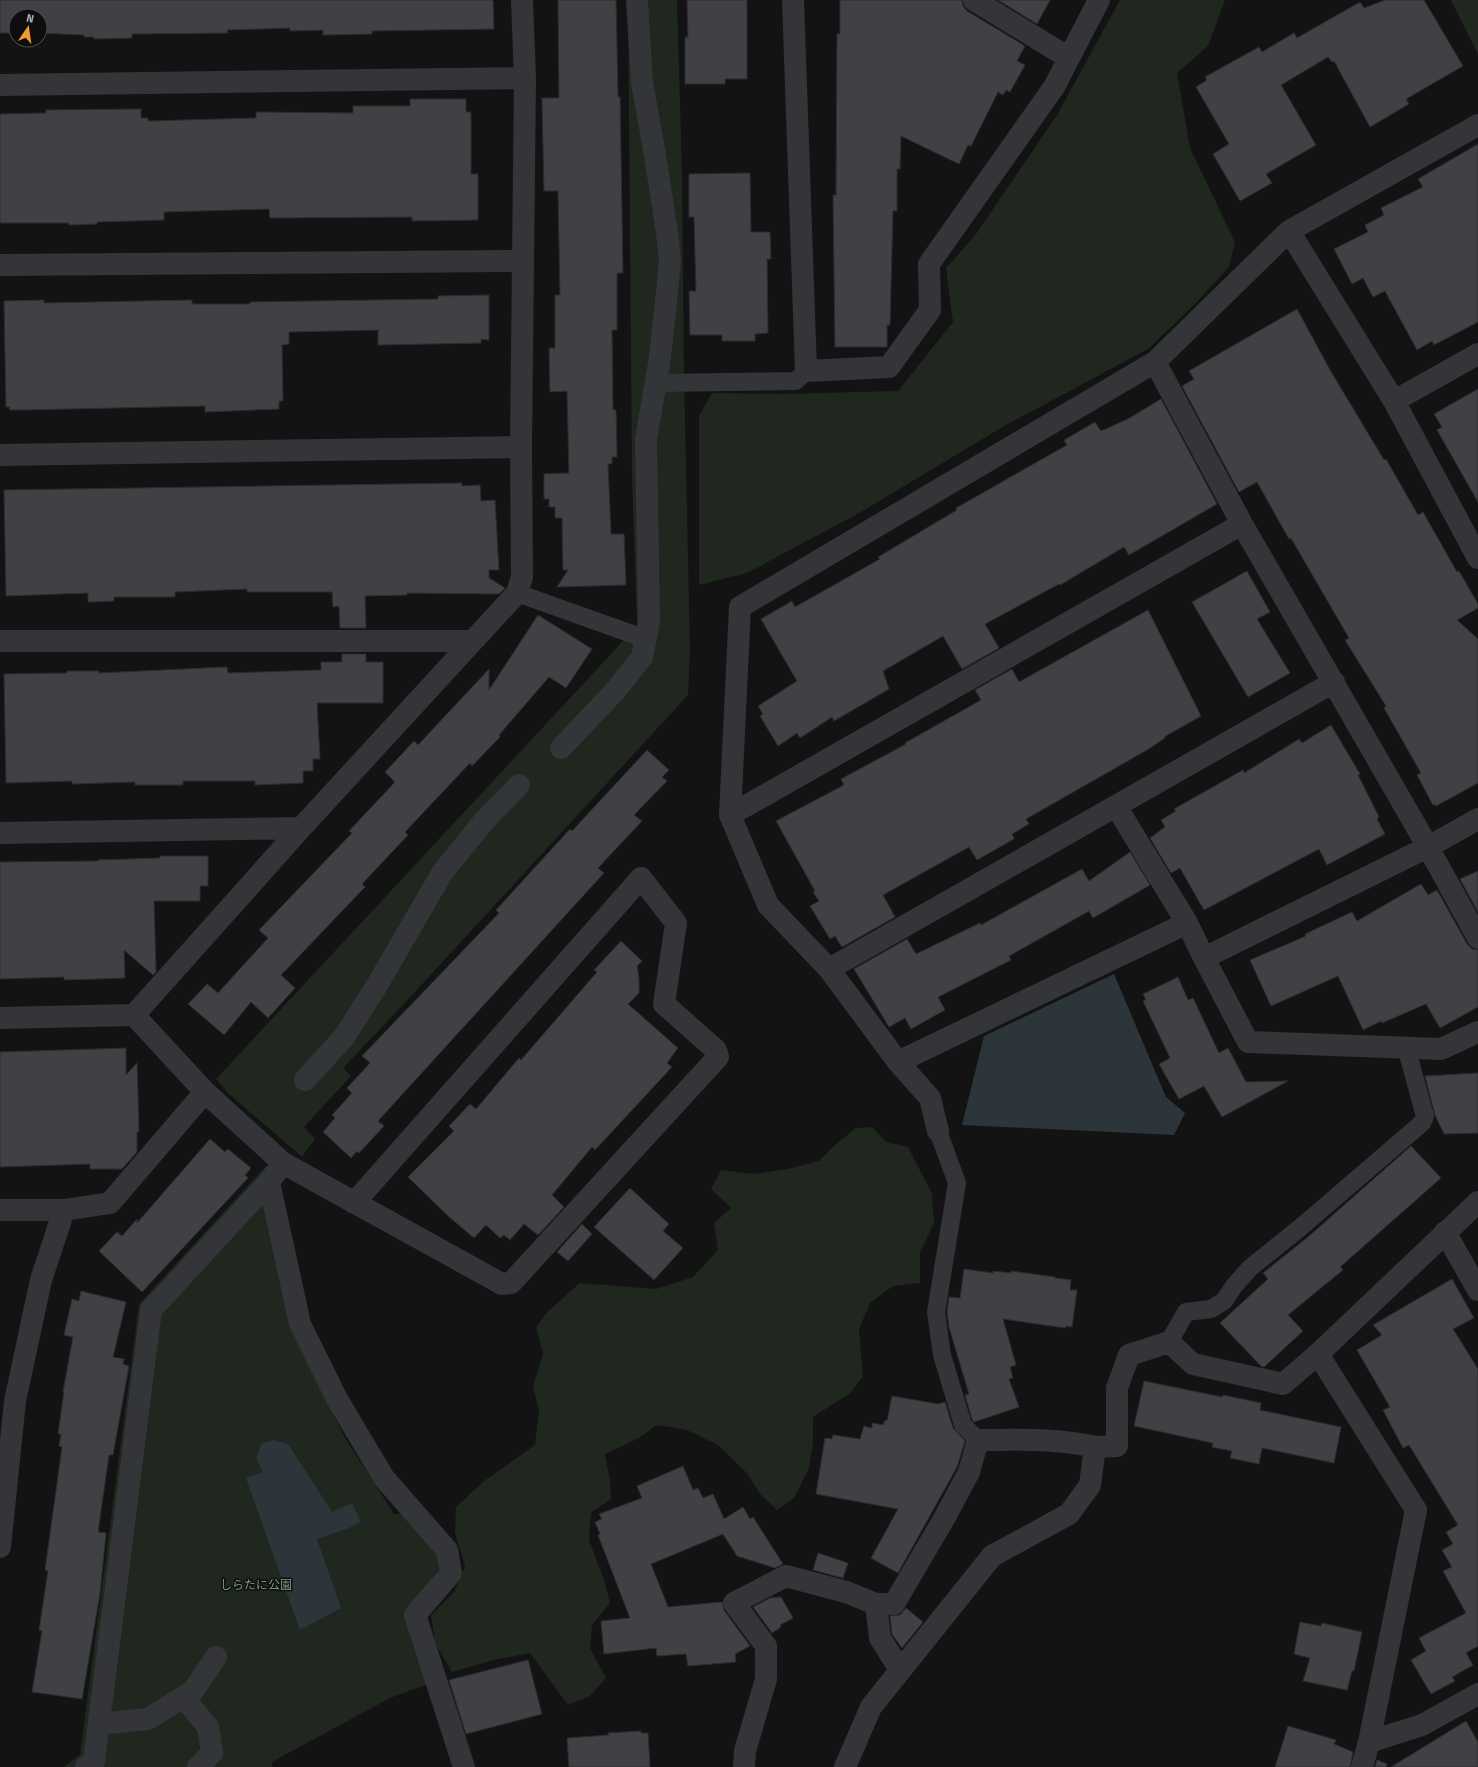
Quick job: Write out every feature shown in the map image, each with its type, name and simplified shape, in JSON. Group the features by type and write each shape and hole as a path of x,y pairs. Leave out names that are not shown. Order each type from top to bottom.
{"street":[{"path":"0,1018 134,1015 301,828 517,593 522,577 521,447 525,78 522,0"},
{"path":"561,748 616,690 642,657 650,622 646,439 656,383 670,260 657,163 642,82 637,0"},
{"path":"793,0 806,371 889,367 930,310 929,264 1054,87 1099,0"},
{"path":"974,0 1069,58"},
{"path":"0,85 525,78"},
{"path":"938,1132 930,1098 898,1062 828,969 768,905 730,815 740,608 1155,362 1289,231 1478,125"},
{"path":"1289,231 1394,401 1478,558"},
{"path":"0,265 523,261"},
{"path":"1394,401 1478,354"},
{"path":"1155,362 1242,524 1334,682 1478,938"},
{"path":"0,455 521,447"},
{"path":"730,815 1242,524"},
{"path":"0,641 472,641"},
{"path":"828,969 1334,682"},
{"path":"305,1080 344,1037 376,988 442,873 484,822 519,785"},
{"path":"1116,806 1187,923 1248,1042 1441,1049 1478,1032"},
{"path":"1204,958 1428,847 1478,819"},
{"path":"0,833 301,828"},
{"path":"134,1015 205,1092 260,1130 283,1163 354,1203 502,1284 511,1283 718,1057 716,1050 664,1004 676,923 641,878 354,1203"},
{"path":"898,1062 1187,923"},
{"path":"0,1210 64,1210 110,1203 205,1092"},
{"path":"86,1767 94,1761 151,1310 269,1182 283,1163"},
{"path":"269,1182 300,1324 337,1399 384,1478 447,1550 451,1573 415,1615 464,1767"},
{"path":"744,1767 745,1751 766,1679 766,1646 734,1603 786,1576 846,1592 876,1604 894,1604 946,1517 969,1472 978,1440 1076,1443 1095,1447 1117,1446 1117,1388 1129,1355 1169,1342 1194,1364 1283,1384 1318,1354 1478,1202"},
{"path":"0,1547 7,1401 41,1280 64,1210"},
{"path":"1445,1232 1478,1290"},
{"path":"1318,1354 1416,1510 1369,1742 1362,1767"},
{"path":"845,1767 871,1707 992,1556 1069,1514 1090,1485 1095,1447"},
{"path":"876,1604 880,1638 900,1670"},
{"path":"99,1724 148,1719 193,1691 216,1657"},
{"path":"1369,1742 1422,1725 1478,1694"},
{"path":"183,1697 208,1727 212,1753 198,1767"}],"lane":[{"path":"656,383 796,381 806,371"},
{"path":"517,593 646,639"},
{"path":"1169,1342 1186,1312 1210,1309 1224,1301 1234,1286 1250,1268 1301,1227 1422,1123 1425,1116 1406,1047"},
{"path":"938,1132 957,1183 936,1312 942,1356 963,1425 978,1440"}],"green space":[{"path":"628,0 677,0 682,175 684,374 690,651 688,695 343,1068 351,1076 304,1127 315,1139 302,1157 229,1094 216,1079 637,626 632,475"},
{"path":"1120,0 1225,0 1208,46 1177,73 1190,148 1235,242 1229,267 1195,304 1148,349 1006,425 861,512 747,573 699,585 699,416 712,393 783,394 898,391 953,322 946,268 976,234 1057,115"},
{"path":"1451,0 1478,0 1478,54"},
{"path":"872,1127 886,1142 908,1147 932,1194 934,1223 920,1252 920,1283 893,1286 870,1303 859,1329 863,1377 849,1394 813,1417 813,1443 809,1468 794,1498 777,1510 760,1494 746,1472 718,1445 687,1430 657,1425 639,1438 605,1454 610,1481 611,1499 591,1513 589,1540 604,1580 610,1603 592,1625 590,1648 606,1678 590,1696 568,1705 530,1653 494,1660 452,1672 435,1643 431,1615 454,1592 465,1566 455,1533 456,1507 484,1481 535,1445 539,1412 533,1386 543,1354 536,1327 547,1312 580,1283 656,1289 693,1277 718,1250 714,1223 731,1208 711,1189 721,1170 753,1174 788,1169 819,1161 837,1143 856,1128"},
{"name":"しらたに公園","path":"266,1166 284,1178 262,1200 290,1327 345,1438 394,1514 405,1514 439,1554 441,1566 406,1613 428,1684 390,1698 272,1762 272,1767 64,1767 80,1755 139,1304"}],"shaded area":[{"path":"1114,974 1166,1097 1185,1113 1174,1135 962,1125 984,1036"},
{"path":"273,1440 288,1444 332,1512 352,1503 361,1522 349,1528 317,1539 341,1608 300,1630 246,1478 263,1472 256,1458 261,1444"}],"building":[{"path":"0,0 493,0 494,29 372,31 372,34 323,35 323,30 290,31 290,28 227,30 228,33 132,34 132,38 94,39 94,37 84,37 84,35 48,33 48,8 8,8 8,33 0,33"},
{"path":"558,0 616,0 618,97 620,97 623,273 617,273 617,330 612,330 613,410 616,410 617,457 612,457 612,464 608,464 611,534 624,534 626,585 557,587 568,570 563,570 562,518 555,518 555,507 549,507 549,499 544,499 544,474 569,473 567,391 550,392 549,348 555,348 555,295 560,295 558,191 544,191 542,98 559,98"},
{"path":"687,0 747,0 747,79 725,79 725,84 685,84 685,37 688,37"},
{"path":"840,0 962,0 963,6 967,11 1025,46 1017,61 1025,65 1010,92 1006,90 1003,95 998,92 971,146 968,145 959,164 901,136 900,169 897,169 897,211 893,211 890,325 887,325 887,347 835,347 833,195 836,195 837,34 840,34"},
{"path":"998,0 1050,0 1037,24"},
{"path":"1385,0 1424,0 1463,66 1406,99 1409,104 1370,127 1334,61 1332,62 1328,57 1281,85 1316,145 1266,174 1272,183 1240,201 1213,154 1229,144 1196,87 1207,80 1205,77 1259,47 1262,52 1294,33 1297,38 1360,2 1364,8"},
{"path":"410,99 466,99 466,112 471,112 471,174 478,174 478,220 412,221 412,217 270,218 269,209 164,212 164,220 97,222 97,224 69,225 69,223 0,223 0,114 46,113 46,110 141,109 141,118 148,118 148,121 256,118 256,112 353,113 353,106 410,106"},
{"path":"1478,144 1478,322 1434,345 1432,341 1417,350 1385,291 1373,297 1363,278 1352,284 1334,249 1368,232 1365,225 1384,215 1381,208 1423,187 1418,179"},
{"path":"750,173 751,232 770,232 771,259 767,259 768,333 755,334 755,341 722,341 722,335 690,335 689,291 696,291 694,217 689,217 689,174"},
{"path":"489,295 489,340 481,339 481,343 378,345 378,330 289,332 289,344 282,345 283,401 279,401 279,409 205,412 205,406 20,410 9,410 10,407 6,407 4,301 44,300 44,303 192,300 192,304 250,304 250,302 438,299 438,296"},
{"path":"1297,309 1330,370 1384,460 1386,459 1418,515 1423,512 1457,572 1459,571 1478,604 1478,608 1457,620 1478,639 1478,783 1436,806 1435,804 1433,805 1417,775 1421,773 1384,708 1386,706 1345,640 1349,638 1291,538 1289,539 1257,482 1239,492 1182,386 1194,379 1189,371"},
{"path":"1478,389 1478,502 1437,430 1442,427 1434,414"},
{"path":"1161,399 1217,504 1129,555 1124,547 1060,585 1059,584 985,624 999,648 962,669 943,636 883,671 889,689 834,721 832,717 800,738 797,733 778,746 760,716 763,714 758,706 797,681 761,619 792,601 795,607 880,559 878,557 957,510 956,508 1067,445 1064,440 1095,422 1101,431 1128,419"},
{"path":"462,483 462,486 480,485 481,501 495,500 499,570 489,570 489,578 505,588 499,594 407,593 407,595 365,596 366,628 340,628 339,606 333,607 332,592 247,592 247,589 175,592 175,597 114,597 114,601 88,602 88,593 6,596 4,490"},
{"path":"1247,571 1270,612 1257,619 1290,673 1248,697 1192,602"},
{"path":"1148,610 1201,716 1164,737 1165,738 1147,750 1026,819 1029,824 1012,834 1014,839 977,860 969,847 883,895 895,917 842,947 835,936 830,939 810,906 819,901 813,892 815,891 776,821 844,785 841,779 906,744 905,743 981,700 975,690 1012,669 1019,682"},
{"path":"538,615 592,649 566,688 549,677 499,735 500,737 472,766 470,763 405,832 408,835 362,884 365,887 281,975 295,988 268,1018 251,1002 224,1035 188,1004 207,984 218,993 268,938 259,930 352,833 349,831 395,782 385,772 414,741 418,745 489,669 489,690"},
{"path":"342,654 366,654 366,662 383,662 383,703 317,703 320,759 313,759 313,771 303,771 303,783 255,785 255,781 183,781 183,785 135,785 135,782 72,784 72,781 6,783 4,674 67,673 67,671 99,671 99,673 227,667 228,673 321,670 321,662 342,662"},
{"path":"1331,725 1360,774 1358,775 1379,817 1377,819 1385,834 1327,865 1319,849 1204,910 1180,868 1171,873 1150,838 1165,827 1161,820 1176,811 1174,809 1243,770 1244,773 1299,739 1302,743"},
{"path":"647,750 669,770 662,777 667,781 634,815 642,821 598,868 604,873 378,1121 384,1126 359,1153 357,1151 351,1158 323,1132 335,1118 332,1115 352,1093 347,1088 370,1063 362,1056 499,913 496,910 570,829 572,831"},
{"path":"1130,852 1150,885 1093,918 1089,911 1009,956 1011,960 938,997 945,1010 911,1029 905,1018 889,1027 854,969 907,939 916,954 980,923 981,925 1082,869 1089,881"},
{"path":"160,856 208,856 208,886 200,886 200,901 154,901 156,972 153,975 124,950 125,978 64,980 64,977 0,979 0,862 98,861 160,858"},
{"path":"1478,871 1478,912 1460,879"},
{"path":"1421,884 1428,895 1437,890 1467,944 1472,949 1478,950 1478,1007 1440,1028 1426,1004 1382,1023 1381,1021 1363,1030 1338,976 1271,1006 1250,960 1306,936 1305,934 1352,912 1357,921"},
{"path":"621,941 642,961 637,966 639,993 628,1004 678,1048 667,1063 672,1067 595,1150 592,1147 552,1195 564,1207 538,1235 524,1224 510,1240 504,1235 500,1238 486,1225 474,1238 448,1216 408,1177 454,1131 449,1126 470,1104 476,1109 519,1058 521,1060 597,972 594,970"},
{"path":"1178,977 1188,1000 1193,998 1219,1053 1228,1048 1246,1082 1288,1081 1222,1117 1204,1086 1179,1099 1159,1064 1170,1058 1143,1001 1146,1000 1143,994"},
{"path":"126,1048 126,1075 137,1063 139,1131 137,1132 137,1152 122,1169 90,1169 90,1164 0,1167 0,1052"},
{"path":"1478,1073 1478,1133 1444,1134 1435,1115 1425,1076"},
{"path":"210,1139 225,1152 228,1149 251,1168 245,1175 248,1178 142,1292 99,1251 117,1232 122,1236 137,1219 137,1223"},
{"path":"1411,1146 1441,1178 1340,1267 1343,1270 1288,1315 1303,1331 1264,1367 1261,1366 1220,1323 1268,1279 1263,1273 1308,1237"},
{"path":"630,1188 669,1224 663,1231 683,1248 654,1280 594,1227"},
{"path":"582,1224 592,1234 568,1261 557,1252"},
{"path":"964,1269 993,1273 993,1271 1011,1273 1011,1271 1055,1277 1071,1280 1070,1290 1077,1290 1072,1327 1066,1326 1065,1328 1003,1319 1016,1365 1010,1367 1013,1378 1009,1379 1019,1407 974,1422 965,1395 969,1394 949,1327 947,1312 949,1297 960,1298"},
{"path":"1452,1279 1474,1318 1453,1329 1478,1369 1478,1646 1466,1653 1473,1665 1452,1677 1455,1681 1431,1694 1411,1660 1426,1651 1419,1638 1466,1613 1443,1571 1452,1567 1442,1550 1453,1544 1446,1532 1458,1525 1409,1445 1403,1448 1383,1410 1390,1407 1357,1350 1382,1335 1373,1325"},
{"path":"81,1291 126,1302 113,1357 124,1359 123,1364 129,1366 113,1455 109,1455 98,1532 106,1533 100,1593 82,1699 32,1692 42,1631 39,1630 48,1571 45,1570 62,1447 59,1446 61,1434 58,1434 63,1392 73,1337 64,1335 72,1299 79,1301"},
{"path":"1144,1381 1222,1397 1223,1395 1261,1403 1260,1410 1341,1427 1334,1463 1262,1448 1259,1464 1230,1458 1232,1451 1212,1447 1213,1443 1134,1426"},
{"path":"892,1396 938,1404 945,1402 953,1428 965,1441 957,1467 898,1573 871,1558 898,1509 816,1494 825,1438 832,1439 833,1435 860,1439 864,1426 872,1428 872,1423 883,1425 885,1420 887,1421"},
{"path":"683,1466 693,1490 698,1488 703,1498 713,1494 724,1519 743,1507 750,1519 753,1517 783,1564 775,1568 737,1556 723,1534 651,1564 668,1607 722,1602 724,1610 750,1646 735,1654 736,1662 688,1666 686,1654 657,1656 656,1648 604,1654 601,1621 630,1618 598,1535 600,1534 595,1522 602,1519 599,1514 642,1498 637,1486"},
{"path":"818,1553 848,1563 843,1578 813,1570"},
{"path":"781,1597 793,1618 780,1625 781,1627 772,1633 753,1607 770,1598"},
{"path":"906,1608 923,1622 902,1648 892,1634 890,1616 900,1615"},
{"path":"1300,1622 1321,1626 1322,1623 1362,1632 1354,1671 1352,1671 1347,1690 1303,1681 1310,1658 1294,1654"},
{"path":"528,1660 542,1714 466,1734 449,1680"},
{"path":"1466,1721 1478,1742 1478,1767 1391,1767"},
{"path":"1288,1726 1336,1740 1334,1744 1353,1752 1350,1767 1275,1767"},
{"path":"641,1731 641,1733 648,1733 650,1767 569,1767 567,1738"},
{"path":"1377,1760 1387,1764 1386,1767 1375,1767"}]}
